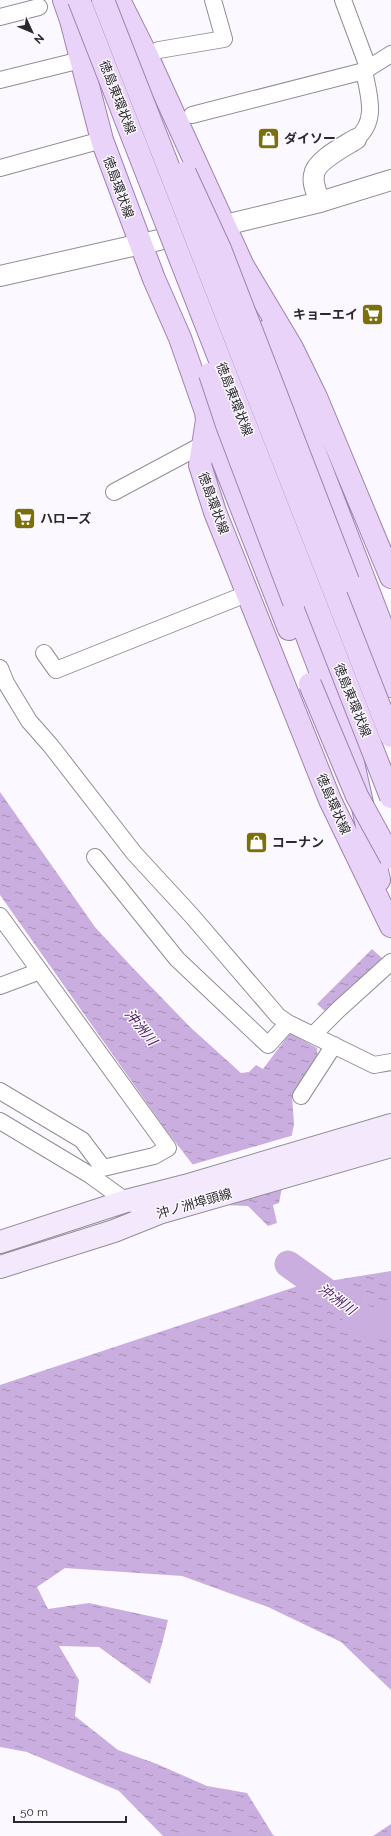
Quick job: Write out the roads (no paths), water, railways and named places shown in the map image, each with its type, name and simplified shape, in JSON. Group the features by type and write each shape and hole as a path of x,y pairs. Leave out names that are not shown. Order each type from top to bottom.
{"main road":[{"name":"徳島環状線","path":"64,0 102,140 140,245 180,338 206,412 207,420 200,465 215,512 249,593 330,800 391,926"},
{"name":"徳島東環状線","path":"79,0 391,797"},
{"path":"103,0 391,736"},
{"path":"119,0 147,56 243,266 310,435 391,650"},
{"path":"115,28 153,105 220,249 348,581 391,686"},
{"path":"140,154 227,425 350,749 380,885 391,922"},
{"path":"243,266 292,348 316,396 389,566"},
{"path":"207,420 310,684 357,796 391,858"},
{"name":"沖ノ洲埠頭線","path":"0,1242 126,1201 191,1195 296,1163 391,1124"},
{"name":"沖ノ洲埠頭線","path":"296,1163 391,1146"},
{"name":"沖ノ洲埠頭線","path":"0,1267 114,1231 159,1213 191,1195"}],"street":[{"path":"147,56 159,50 224,39 213,0"},
{"path":"320,202 314,182 314,173 318,165 363,133 368,124 371,112 366,69 343,0"},
{"path":"0,17 39,7"},
{"path":"192,115 366,69 391,54"},
{"path":"0,80 81,60"},
{"path":"0,168 102,140"},
{"path":"0,276 140,245 320,202 391,180"},
{"path":"114,492 202,445"},
{"path":"44,653 56,670 249,593"},
{"path":"0,668 6,683 29,721 51,746 134,854 192,916 278,1016 288,1023 374,1065 391,1062"},
{"path":"95,857 177,959 268,1045 288,1023"},
{"path":"0,916 168,1148 154,1156 103,1168 82,1140 0,1091"},
{"path":"314,1036 339,1009 391,962"},
{"path":"0,986 40,971"},
{"path":"301,1096 334,1045"},
{"path":"0,1121 90,1175 126,1201 159,1213"},
{"path":"114,1231 120,1222 126,1201"}],"water":[{"path":"0,792 95,927 190,1027 241,1073 249,1072 256,1065 263,1069 290,1033 317,1048 318,1060 292,1096 294,1124 279,1203 273,1205 277,1223 268,1226 248,1206 224,1205 166,1130 0,895"},
{"path":"372,949 383,959 327,1013 317,1004"},
{"path":"391,1271 391,1690 341,1642 268,1607 182,1576 65,1568 37,1587 48,1609 89,1603 168,1620 150,1684 99,1647 59,1646 79,1680 75,1716 118,1750 157,1764 207,1786 247,1793 275,1836 163,1836 119,1791 27,1752 0,1747 0,1385 298,1286"},
{"path":"391,1824 391,1836 373,1836"}],"waterway":[{"name":"沖洲川","path":"288,1264 369,1322 391,1321"}],"place":[{"name":"ダイソー","path":"269,138"},
{"name":"キョーエイ","path":"373,314"},
{"name":"ハローズ","path":"25,518"},
{"name":"コーナン","path":"257,842"}]}
